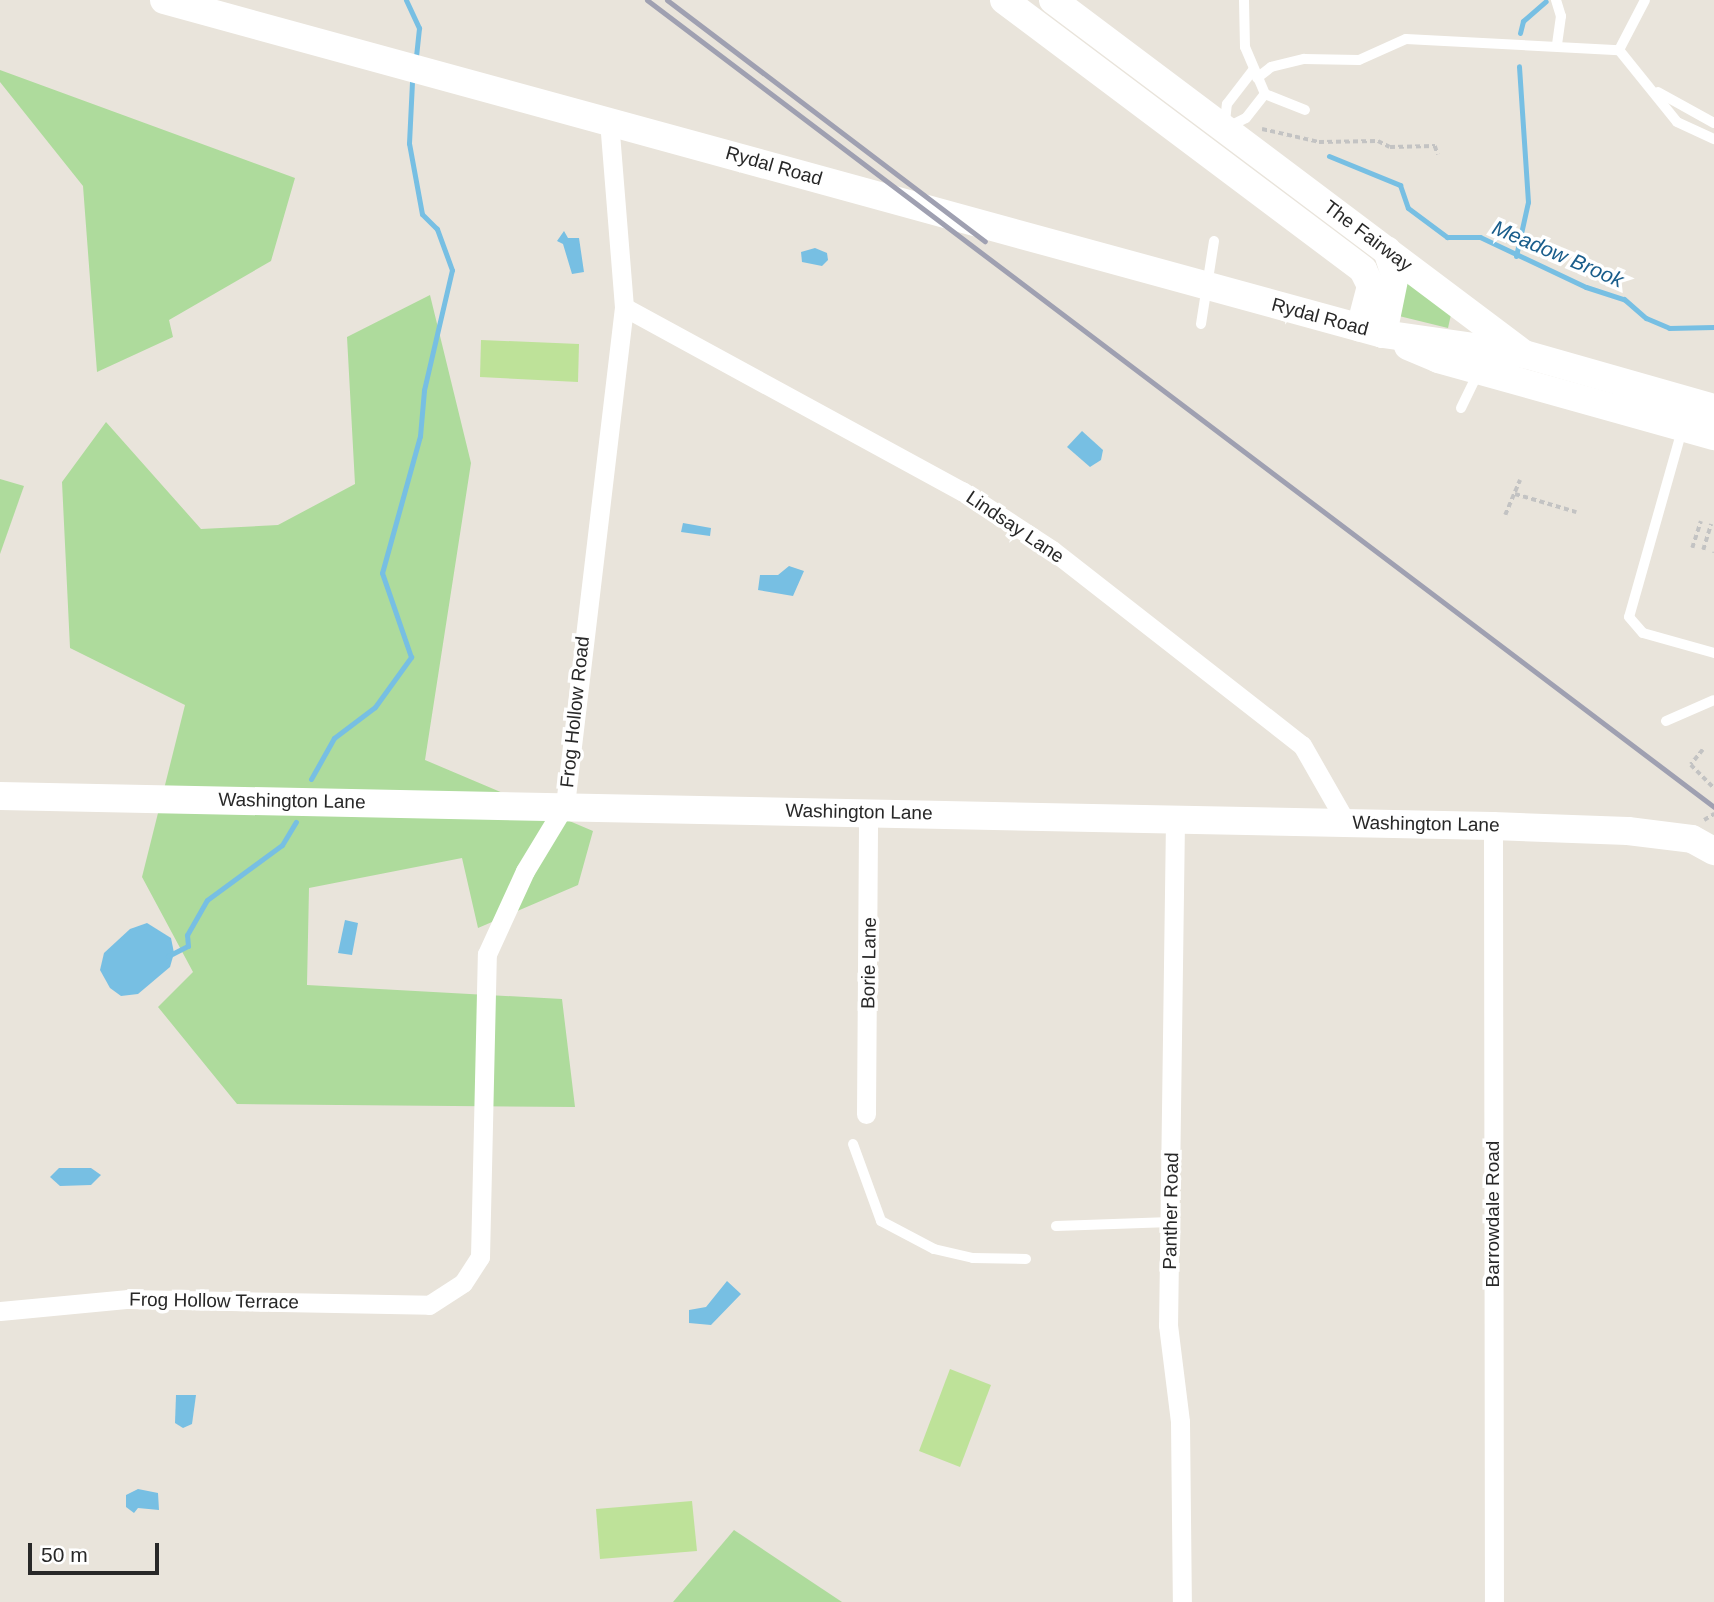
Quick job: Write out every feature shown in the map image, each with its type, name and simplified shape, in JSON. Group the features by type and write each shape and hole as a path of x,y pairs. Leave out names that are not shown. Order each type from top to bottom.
{"main road":[{"name":"Rydal Road","path":"164,0 1371,331 1438,359 1483,359 1524,354"},
{"name":"The Fairway","path":"1004,0 1363,270 1371,286 1371,331"},
{"name":"The Fairway","path":"1053,0 1524,354 1714,408"},
{"path":"1206,153 1224,128"},
{"path":"1371,331 1395,275 1387,250"},
{"name":"Rydal Road","path":"1483,359 1682,428 1714,436"},
{"name":"Washington Lane","path":"0,796 1493,826 1628,831 1692,839 1714,851"}],"street":[{"name":"Frog Hollow Road","path":"429,1305 463,1283 480,1257 487,954 525,871 565,806 624,307 609,120"},
{"name":"Lindsay Lane","path":"624,307 962,491 1052,550 1302,745 1346,822"},
{"name":"Borie Lane","path":"866,1114 868,812"},
{"name":"Panther Road","path":"1175,820 1168,1325 1180,1422 1182,1602"},
{"name":"Barrowdale Road","path":"1493,826 1494,1602"},
{"name":"Frog Hollow Terrace","path":"0,1311 128,1299 429,1305"}],"lane":[{"path":"1244,0 1245,47 1265,94 1305,110"},
{"path":"1556,0 1561,16 1557,46"},
{"path":"1619,50 1645,0"},
{"path":"1224,128 1227,104 1256,74 1271,67 1304,59 1359,60 1406,39 1619,50 1654,90 1677,122 1714,139"},
{"path":"1654,90 1714,123"},
{"path":"1224,128 1245,118 1265,94"},
{"path":"1201,324 1214,241"},
{"path":"1461,408 1483,359"},
{"path":"1682,428 1629,617 1643,633 1714,653"},
{"path":"1666,721 1714,700"},
{"path":"853,1144 881,1221 934,1249 973,1258 1026,1259"},
{"path":"1056,1226 1171,1222"}],"path":[{"path":"1254,132 1267,128 1319,142 1378,141 1390,147 1436,146 1438,155"},
{"path":"1505,515 1520,480"},
{"path":"1516,494 1576,512"},
{"path":"1692,548 1701,521"},
{"path":"1703,551 1711,523"},
{"path":"1703,750 1691,765 1714,788"},
{"path":"1707,817 1714,814"}],"green space":[{"path":"0,70 295,178 271,261 169,320 173,337 97,372 83,186 0,82"},
{"path":"1408,278 1452,310 1448,328 1399,316"},
{"path":"430,295 471,463 425,760 593,831 578,885 478,928 462,858 309,888 307,985 562,999 575,1107 237,1104 158,1007 193,972 142,877 185,705 70,648 62,482 106,422 201,529 278,525 355,484 347,337"},
{"path":"481,340 579,344 578,382 480,377"},
{"path":"0,479 24,486 0,554"},
{"path":"950,1369 991,1385 960,1467 919,1451"},
{"path":"692,1501 697,1551 600,1559 596,1509"},
{"path":"734,1530 842,1602 673,1602"}],"water":[{"path":"564,231 568,238 579,238 584,272 572,274 563,244 557,241"},
{"path":"815,248 827,253 828,260 822,266 802,262 801,252"},
{"path":"1082,431 1103,450 1101,460 1090,467 1067,447"},
{"path":"683,523 711,528 710,536 681,532"},
{"path":"789,566 804,571 793,596 758,590 760,575 778,575"},
{"path":"345,920 358,923 352,955 338,953"},
{"path":"147,923 171,938 174,953 170,967 138,994 121,996 110,988 100,970 104,953 130,929"},
{"path":"59,1168 91,1168 101,1175 91,1185 60,1186 50,1177"},
{"path":"727,1281 741,1294 711,1325 689,1323 689,1310 706,1307"},
{"path":"176,1395 196,1395 192,1424 183,1428 175,1423"},
{"path":"138,1489 158,1493 159,1510 138,1508 134,1513 126,1507 126,1495"}],"waterway":[{"path":"406,0 419,28 416,55"},
{"path":"1520,33 1523,21 1546,1"},
{"path":"1516,256 1528,202 1519,66"},
{"path":"311,779 334,738 375,707 411,657 382,573 420,436 424,390 452,270 437,229 422,214 409,143 412,81"},
{"name":"Meadow Brook","path":"1329,156 1400,185 1408,208 1447,237 1480,237 1586,287 1624,299 1646,318 1669,328 1714,327"},
{"path":"168,956 188,946 187,935 207,900 282,845 296,822"}],"railway":[{"path":"647,0 1714,807"},
{"path":"667,0 985,241"}]}
